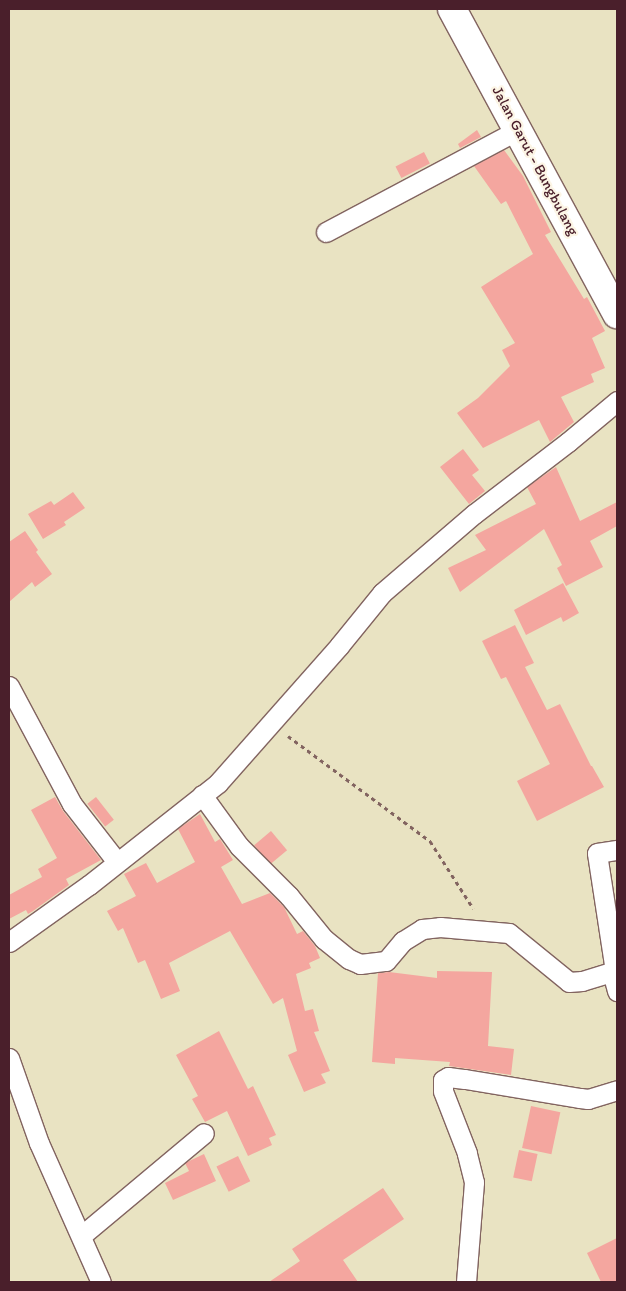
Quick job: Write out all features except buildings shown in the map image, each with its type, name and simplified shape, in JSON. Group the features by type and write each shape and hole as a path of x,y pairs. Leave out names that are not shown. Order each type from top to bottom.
{"main road":[{"name":"Jalan Garut - Bungbulang","path":"452,9 617,314"}],"street":[{"path":"326,232 518,130"},
{"path":"9,942 89,885 218,783 340,646 382,593 474,514 568,442 617,401"},
{"path":"9,686 72,804 117,862"},
{"path":"202,795 239,846 289,896 324,939 349,960 360,964 386,961 403,941 422,929 440,927 509,933 569,982 582,981 615,971"},
{"path":"617,850 597,853 617,991"},
{"path":"9,1058 40,1143 101,1282"},
{"path":"466,1282 474,1182 467,1153 443,1091 444,1080 448,1077 465,1079 588,1099 617,1090"},
{"path":"81,1236 204,1132"}],"path":[{"path":"270,724 430,840 488,932"}]}
